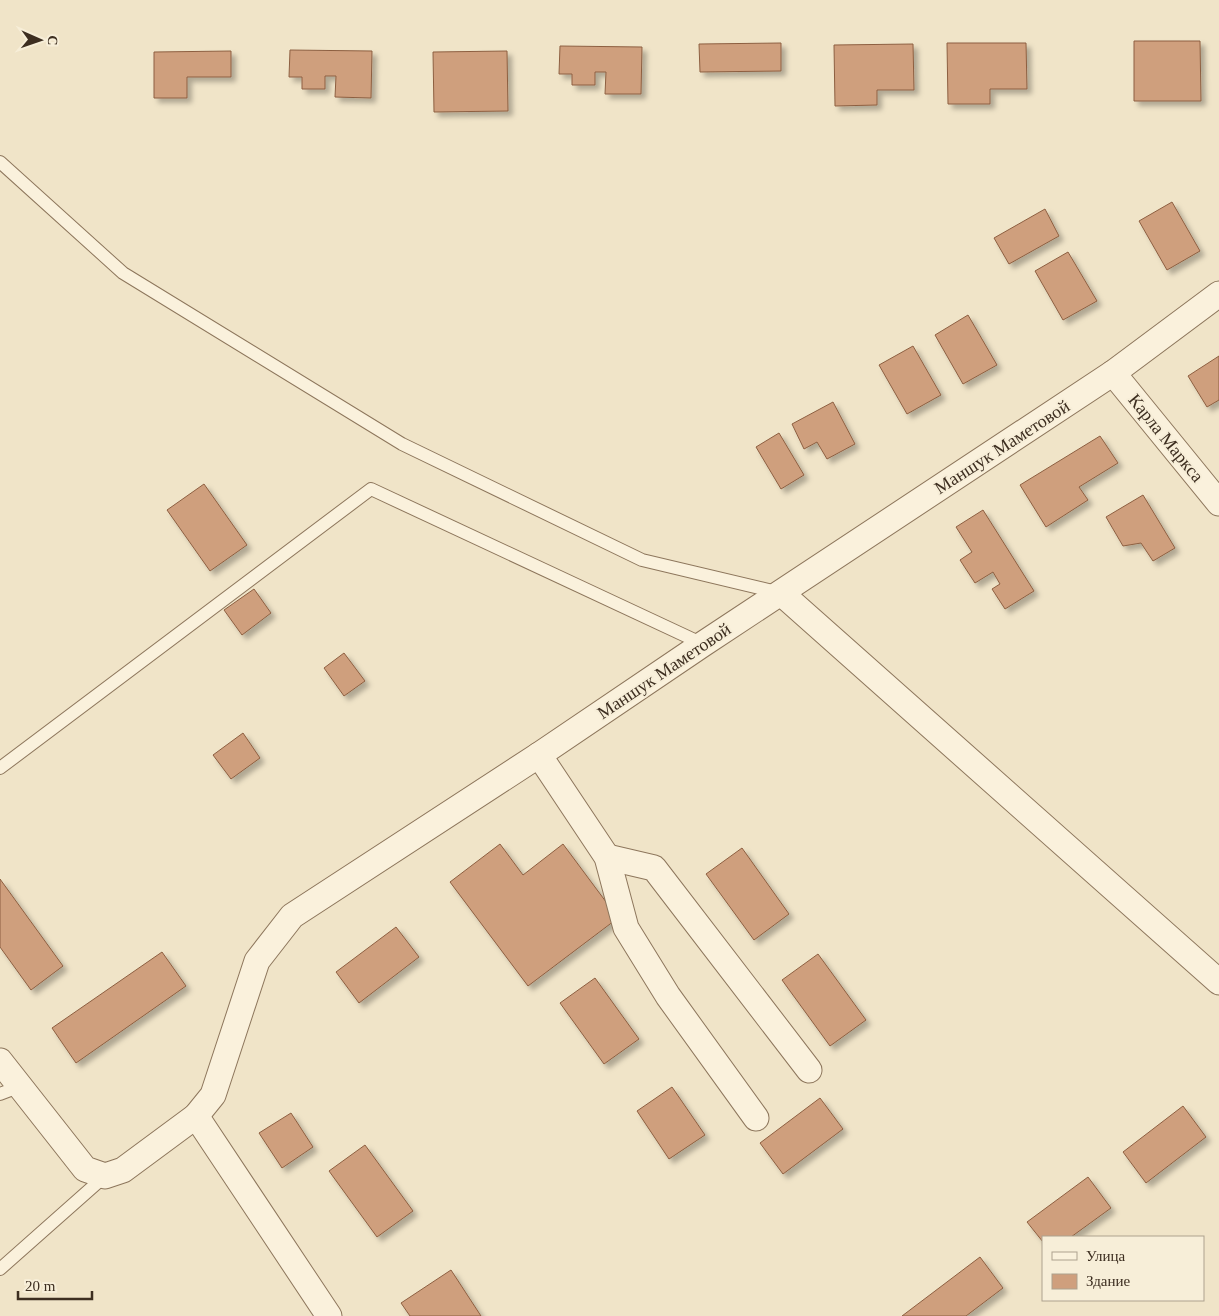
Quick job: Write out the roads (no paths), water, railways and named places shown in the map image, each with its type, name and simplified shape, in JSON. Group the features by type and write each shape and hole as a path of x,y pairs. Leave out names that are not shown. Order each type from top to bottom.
{"street":[{"name":"Маншук Маметовой","path":"105,1176 122,1170 196,1116 213,1095 257,961 292,916 540,755 703,644 1113,374 1219,294"},
{"name":"Карла Маркса","path":"1113,374 1219,503"},
{"path":"781,593 1219,982"},
{"path":"540,755 606,857 626,928 668,996 756,1118"},
{"path":"606,857 654,868 809,1070"},
{"path":"0,1061 11,1090 85,1169 105,1176"},
{"path":"196,1116 329,1316"}],"lane":[{"path":"0,162 123,274 402,444 642,560 781,593"},
{"path":"0,768 370,489 703,644"},
{"path":"0,1269 105,1176"}]}
